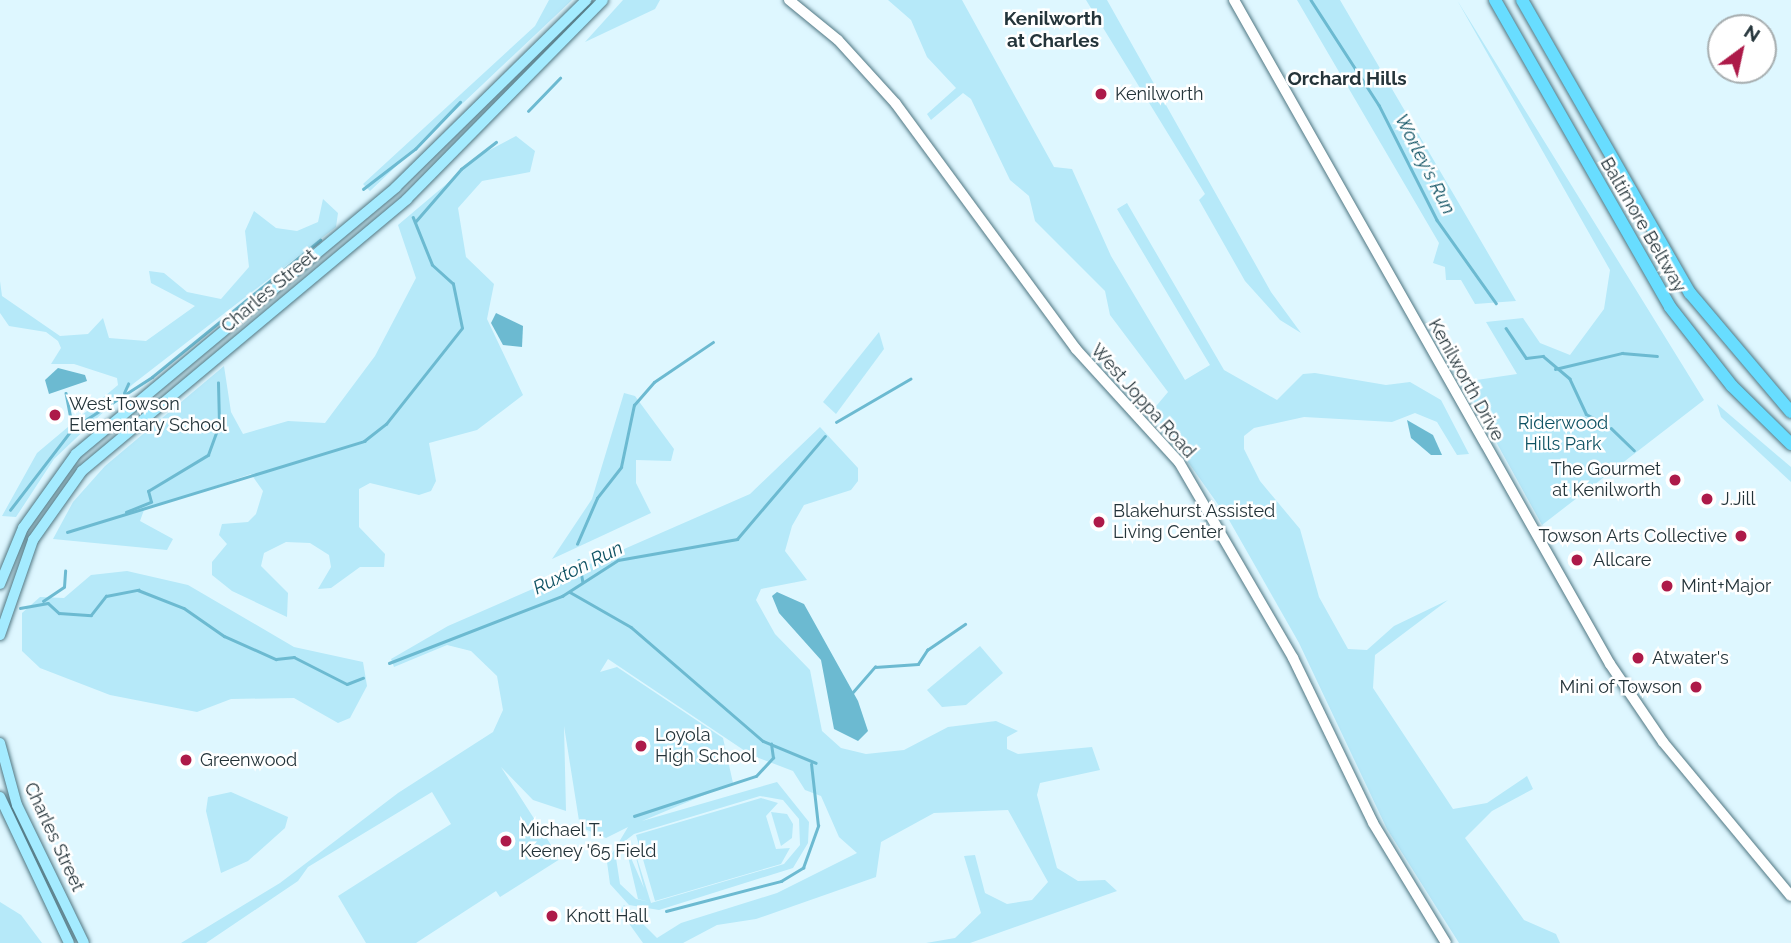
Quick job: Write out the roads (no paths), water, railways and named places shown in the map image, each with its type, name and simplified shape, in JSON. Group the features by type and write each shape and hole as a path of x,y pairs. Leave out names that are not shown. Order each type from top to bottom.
{"highway":[{"path":"1488,0 1505,17"},
{"name":"Baltimore Beltway","path":"1495,0 1670,307 1732,386 1791,444"},
{"name":"Baltimore Beltway","path":"1522,0 1690,293 1788,409"}],"main road":[{"name":"Charles Street","path":"0,584 23,528 76,454 396,187 586,0"},
{"name":"Charles Street","path":"0,635 33,540 82,471 407,199 603,0"},
{"name":"Charles Street","path":"0,743 17,805 84,943"},
{"name":"Charles Street","path":"0,797 69,943"}],"street":[{"name":"West Joppa Road","path":"789,0 887,93 1076,349 1179,462 1293,658 1373,824 1446,943"},
{"name":"Kenilworth Drive","path":"1234,0 1610,664 1663,743 1791,896"}],"waterway":[{"name":"Worley's Run","path":"1311,0 1379,105 1437,220 1496,303"},
{"path":"528,111 560,78"},
{"path":"363,189 415,149 460,102"},
{"path":"415,222 461,169 496,142"},
{"path":"67,532 364,441 386,424 462,328 453,284 432,265 413,218"},
{"path":"10,510 73,428 152,377 320,240"},
{"name":"Worley's Run","path":"1506,328 1526,358 1543,356 1570,379 1586,414 1604,423"},
{"path":"577,544 597,498 621,467 634,405 654,382 713,342"},
{"name":"Worley's Run","path":"1555,369 1622,353 1657,356"},
{"name":"Ruxton Run","path":"836,422 910,379"},
{"path":"126,512 151,502 148,491 208,455 219,424 218,383"},
{"path":"124,393 128,384"},
{"path":"66,393 73,428"},
{"path":"1611,428 1634,450"},
{"name":"Ruxton Run","path":"389,663 562,596 618,560 737,539 825,436"},
{"path":"579,560 583,582"},
{"path":"43,601 64,587 65,571"},
{"name":"Ruxton Run","path":"20,608 48,603 59,613 91,615 106,596 138,590 184,608 224,636 276,659 294,657 347,684 363,678"},
{"path":"570,592 631,627 763,741 816,763"},
{"path":"852,693 875,667 918,664 927,650 965,624"},
{"path":"634,816 756,776 773,758 771,744"},
{"path":"666,911 781,881 803,868 818,826 811,764"}],"place":[{"name":"Kenilworth","path":"1101,94"},
{"name":"West Towson Elementary School","path":"55,415"},
{"name":"The Gourmet at Kenilworth","path":"1675,480"},
{"name":"J.Jill","path":"1707,499"},
{"name":"Blakehurst Assisted Living Center","path":"1099,522"},
{"name":"Towson Arts Collective","path":"1741,536"},
{"name":"Allcare","path":"1577,560"},
{"name":"Mint+Major","path":"1667,586"},
{"name":"Atwater's","path":"1638,658"},
{"name":"Mini of Towson","path":"1696,687"},
{"name":"Loyola High School","path":"641,746"},
{"name":"Greenwood","path":"186,760"},
{"name":"Michael T. Keeney '65 Field","path":"506,841"},
{"name":"Knott Hall","path":"552,916"}],"district":[{"name":"Kenilworth at Charles","path":"1053,30"},
{"name":"Orchard Hills","path":"1347,79"}],"park label":[{"name":"Riderwood Hills Park","path":"1563,434"}]}
